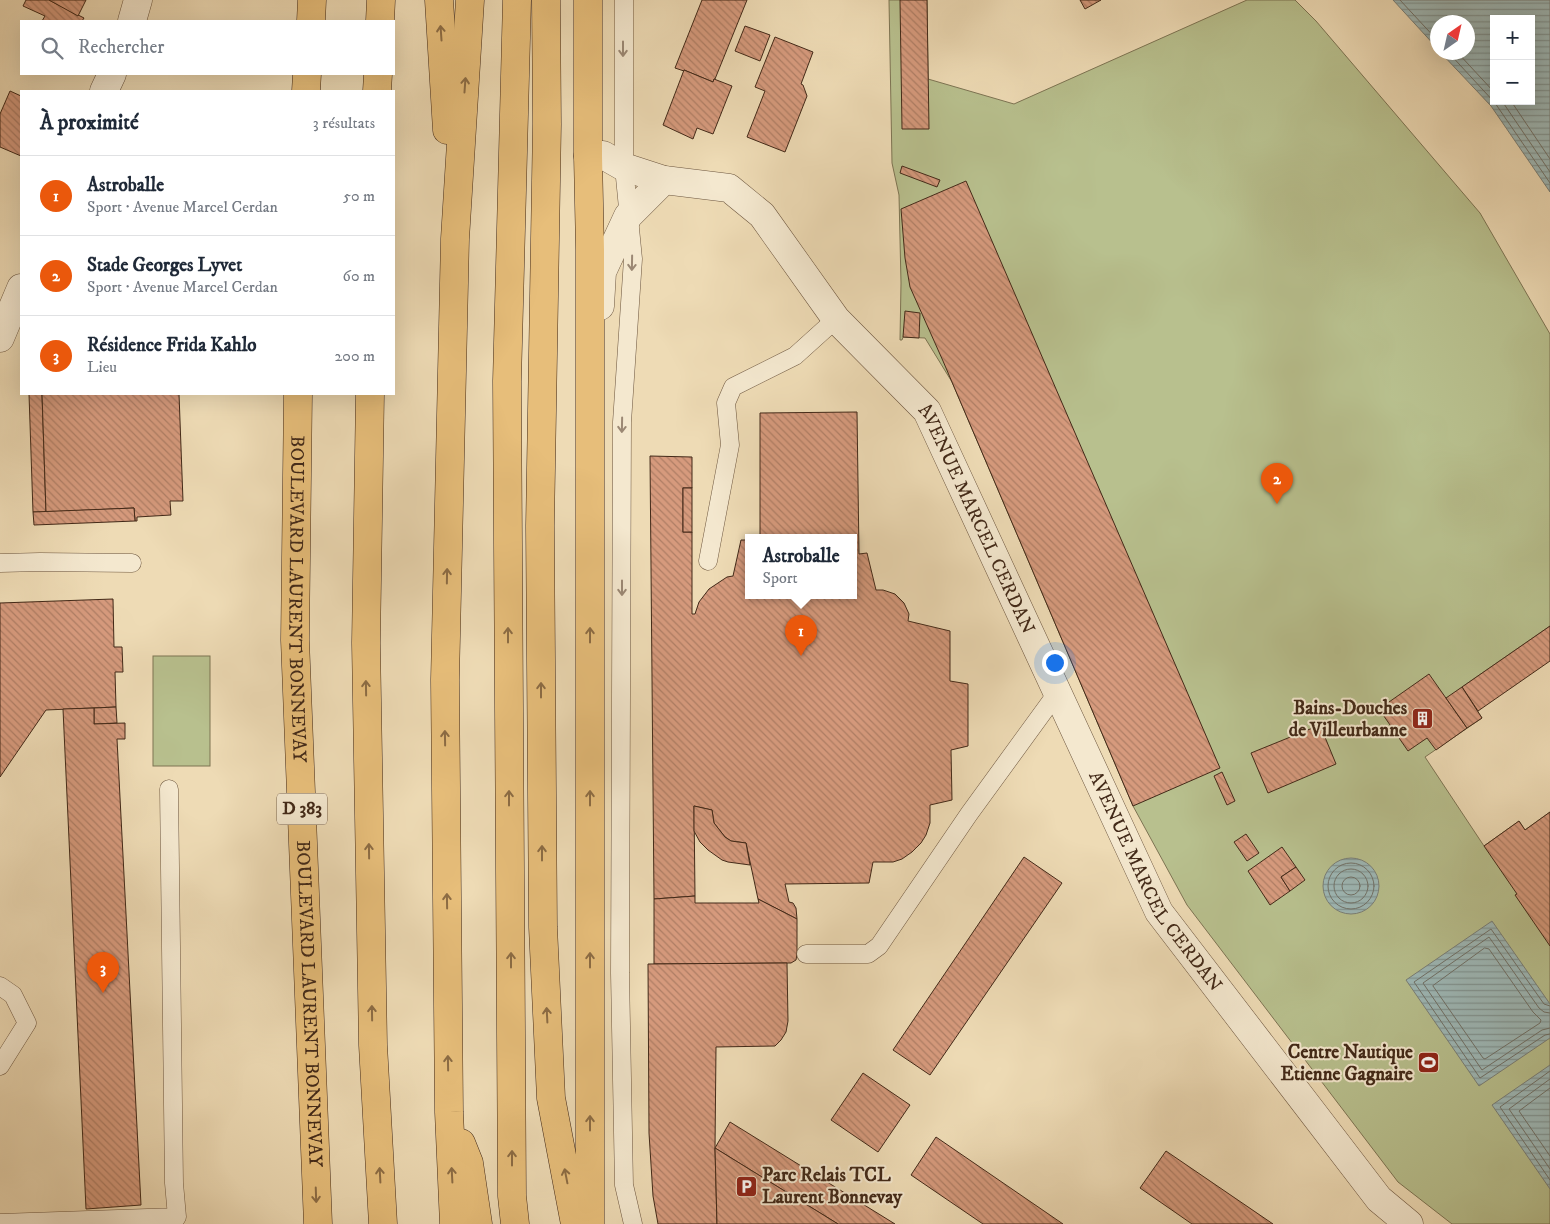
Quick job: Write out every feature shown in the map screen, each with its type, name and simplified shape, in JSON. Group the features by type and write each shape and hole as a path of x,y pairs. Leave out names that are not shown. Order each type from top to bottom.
{"main road":[{"path":"311,20 312,0"},
{"path":"380,20 381,0"},
{"path":"439,0 455,239"},
{"path":"454,1224 449,1112 445,680 455,239 470,0"},
{"path":"515,1224 512,1196 507,381 516,0"},
{"path":"546,0 547,124 540,526 543,927 551,1098 575,1224"},
{"path":"588,0 590,250 590,1224"},
{"path":"306,90 307,75"},
{"path":"377,90 378,75"},
{"name":"BOULEVARD LAURENT BONNEVAY","path":"298,395 295,640 318,1224"},
{"path":"370,395 366,643 373,1045 383,1224"},
{"path":"449,1112 469,1163 478,1224"}],"street":[{"path":"132,20 138,0"},
{"path":"104,90 112,75"},
{"name":"AVENUE MARCEL CERDAN","path":"588,156 603,155 624,167 664,180 729,188 762,215 836,319 927,411 1158,912 1379,1199 1409,1224"},
{"path":"590,346 598,321 602,272 628,216 664,180"},
{"path":"0,338 20,290"}],"lane":[{"path":"624,0 624,167 633,259 622,422 620,973 624,1185 633,1224"},
{"path":"708,561 730,445 726,403 733,387 795,356 836,319"},
{"path":"0,563 132,564"},
{"path":"806,954 868,954 878,946 968,814 1057,693"},
{"path":"0,1223 177,1217 174,1183 169,788"},
{"path":"0,986 12,995 26,1023 0,1066"}],"green space":[{"path":"889,0 927,0 928,79 1014,104 1247,0 1295,0 1316,21 1480,213 1550,334 1550,626 1462,687 1482,718 1425,757 1484,846 1519,821 1525,830 1550,812 1550,1224 1452,1224 1398,1182 1187,905 1133,806 952,382 925,338 903,337 900,340 899,195 892,163"},
{"path":"153,656 210,656 210,766 153,766"}],"water":[{"path":"1393,0 1550,0 1550,192 1490,105 1535,105 1535,15 1490,15 1490,105 1448,60 1475,60 1475,15 1430,15 1430,40"},
{"path":"1345,858 1357,858 1371,866 1379,880 1377,897 1371,906 1357,914 1345,914 1335,909 1328,902 1323,892 1323,880 1328,870 1335,863"},
{"path":"1492,921 1550,1004 1550,1038 1479,1086 1406,980"},
{"path":"1550,1065 1550,1189 1492,1105"}],"building":[{"path":"26,0 49,0 84,18 83,20 43,20 45,16 23,6"},
{"path":"49,0 86,0 78,16"},
{"path":"702,0 747,0 713,82 675,68"},
{"path":"900,0 927,0 929,129 902,129"},
{"path":"1080,0 1101,0 1085,9"},
{"path":"745,26 770,35 760,61 735,51"},
{"path":"775,37 813,52 801,84 807,96 785,152 747,137 765,91 755,87"},
{"path":"684,70 713,82 714,79 732,86 713,134 697,128 693,139 663,125"},
{"path":"10,91 20,96 20,156 0,147 0,114"},
{"path":"902,166 940,180 937,187 900,173"},
{"path":"966,181 1220,768 1133,806 910,287 905,258 901,209"},
{"path":"905,311 920,313 919,338 903,337"},
{"path":"29,395 42,395 46,512 33,512"},
{"path":"42,395 179,395 183,501 170,501 171,515 137,517 137,521 135,521 134,508 46,512"},
{"path":"857,412 859,554 867,553 876,590 895,594 904,603 909,614 908,621 950,631 950,681 968,684 968,746 951,750 952,800 930,805 930,823 921,843 902,859 893,862 873,862 869,883 785,884 789,902 793,903 796,908 797,919 758,899 746,843 731,841 725,837 714,823 712,810 694,806 695,896 654,899 650,456 692,457 692,488 683,488 683,532 692,532 692,614 695,614 699,602 709,589 727,577 733,576 741,540 745,540 745,599 857,599 857,534 760,534 760,413"},
{"path":"683,488 692,488 692,532 683,532"},
{"path":"134,508 135,521 34,525 33,512"},
{"path":"113,599 114,647 122,647 123,672 115,672 116,707 46,710 0,777 0,603"},
{"path":"1550,626 1550,661 1478,711 1462,687"},
{"name":"Bains-Douches de Villeurbanne","path":"1429,674 1467,728 1436,750 1427,738 1408,751 1379,709"},
{"path":"1462,687 1482,718 1467,728 1446,698"},
{"path":"116,707 117,723 94,724 94,708"},
{"path":"94,708 94,724 125,723 125,739 117,739 141,1205 86,1209 63,709"},
{"path":"1320,725 1336,764 1268,793 1251,753"},
{"path":"1222,772 1235,801 1227,805 1214,776"},
{"path":"694,806 712,810 714,823 725,837 731,841 746,843 750,865 722,860 700,842 694,831"},
{"path":"1550,812 1550,946 1484,846 1519,821 1525,830"},
{"path":"1246,834 1259,853 1247,861 1234,842"},
{"path":"1282,847 1296,867 1281,877 1290,891 1270,905 1248,871"},
{"path":"1024,857 1062,883 930,1075 893,1050"},
{"path":"1296,867 1305,880 1290,891 1281,877"},
{"path":"695,896 695,903 759,903 758,899 797,919 796,960 791,963 654,964 654,899"},
{"path":"787,963 788,1021 786,1032 781,1040 775,1046 716,1047 715,1148 717,1224 658,1224 653,1196 649,1133 648,964"},
{"path":"863,1073 910,1105 878,1152 831,1120"},
{"path":"730,1122 895,1224 838,1224 715,1148"},
{"path":"936,1137 1063,1224 983,1224 911,1175"},
{"name":"Parc Relais TCL Laurent Bonnevay","path":"715,1148 838,1224 717,1224"},
{"path":"1166,1151 1273,1224 1192,1224 1140,1188"}],"place":[{"name":"Stade Georges Lyvet","path":"1277,504"},
{"name":"Astroballe","path":"801,656"},
{"name":"Bains-Douches de Villeurbanne","path":"1423,719"},
{"name":"Résidence Frida Kahlo","path":"103,993"},
{"name":"Centre Nautique Etienne Gagnaire","path":"1429,1063"},
{"name":"Parc Relais TCL Laurent Bonnevay","path":"746,1186"}]}
